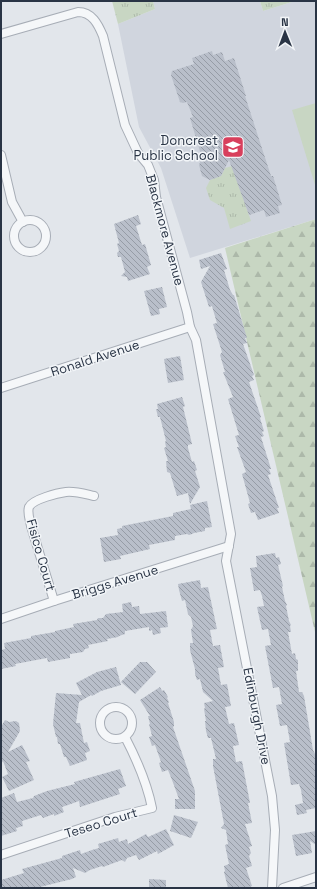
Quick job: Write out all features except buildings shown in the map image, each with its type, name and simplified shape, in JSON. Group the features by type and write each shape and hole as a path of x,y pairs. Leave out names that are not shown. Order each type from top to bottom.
{"street":[{"name":"Blackmore Avenue","path":"1,34 78,12 83,12 92,16 103,36 125,125 138,153 148,165 154,180 156,197 190,327 196,340 231,534 229,546"},
{"path":"1,156 12,202 23,222"},
{"name":"Ronald Avenue","path":"1,388 190,327"},
{"name":"Fisico Court","path":"54,600 28,515 29,508 33,502 65,492 75,492 94,496"},
{"name":"Briggs Avenue","path":"1,619 54,600 229,546"},
{"name":"Edinburgh Drive","path":"229,546 226,561 272,796 275,830 272,888"},
{"path":"115,707 125,710 129,714 132,724 129,734 124,737 114,740 104,735 100,726 100,720 105,711 115,707"},
{"name":"Teseo Court","path":"1,855 115,817 152,808 149,792 140,768 124,737"},
{"path":"284,888 316,877"}],"shaded area":[{"name":"Doncrest Public School","path":"153,1 260,1 263,11 295,1 316,1 316,219 190,258 161,168 139,127 118,24 155,9"}],"green space":[{"path":"112,1 153,1 155,9 118,24"},
{"path":"260,1 295,1 263,11"},
{"path":"316,103 316,188 292,110"},
{"path":"232,166 251,221 230,229 224,208 210,200 206,188 210,180 221,176 225,168"},
{"path":"316,219 316,636 225,248"}],"place":[{"name":"Doncrest Public School","path":"233,147"}]}
